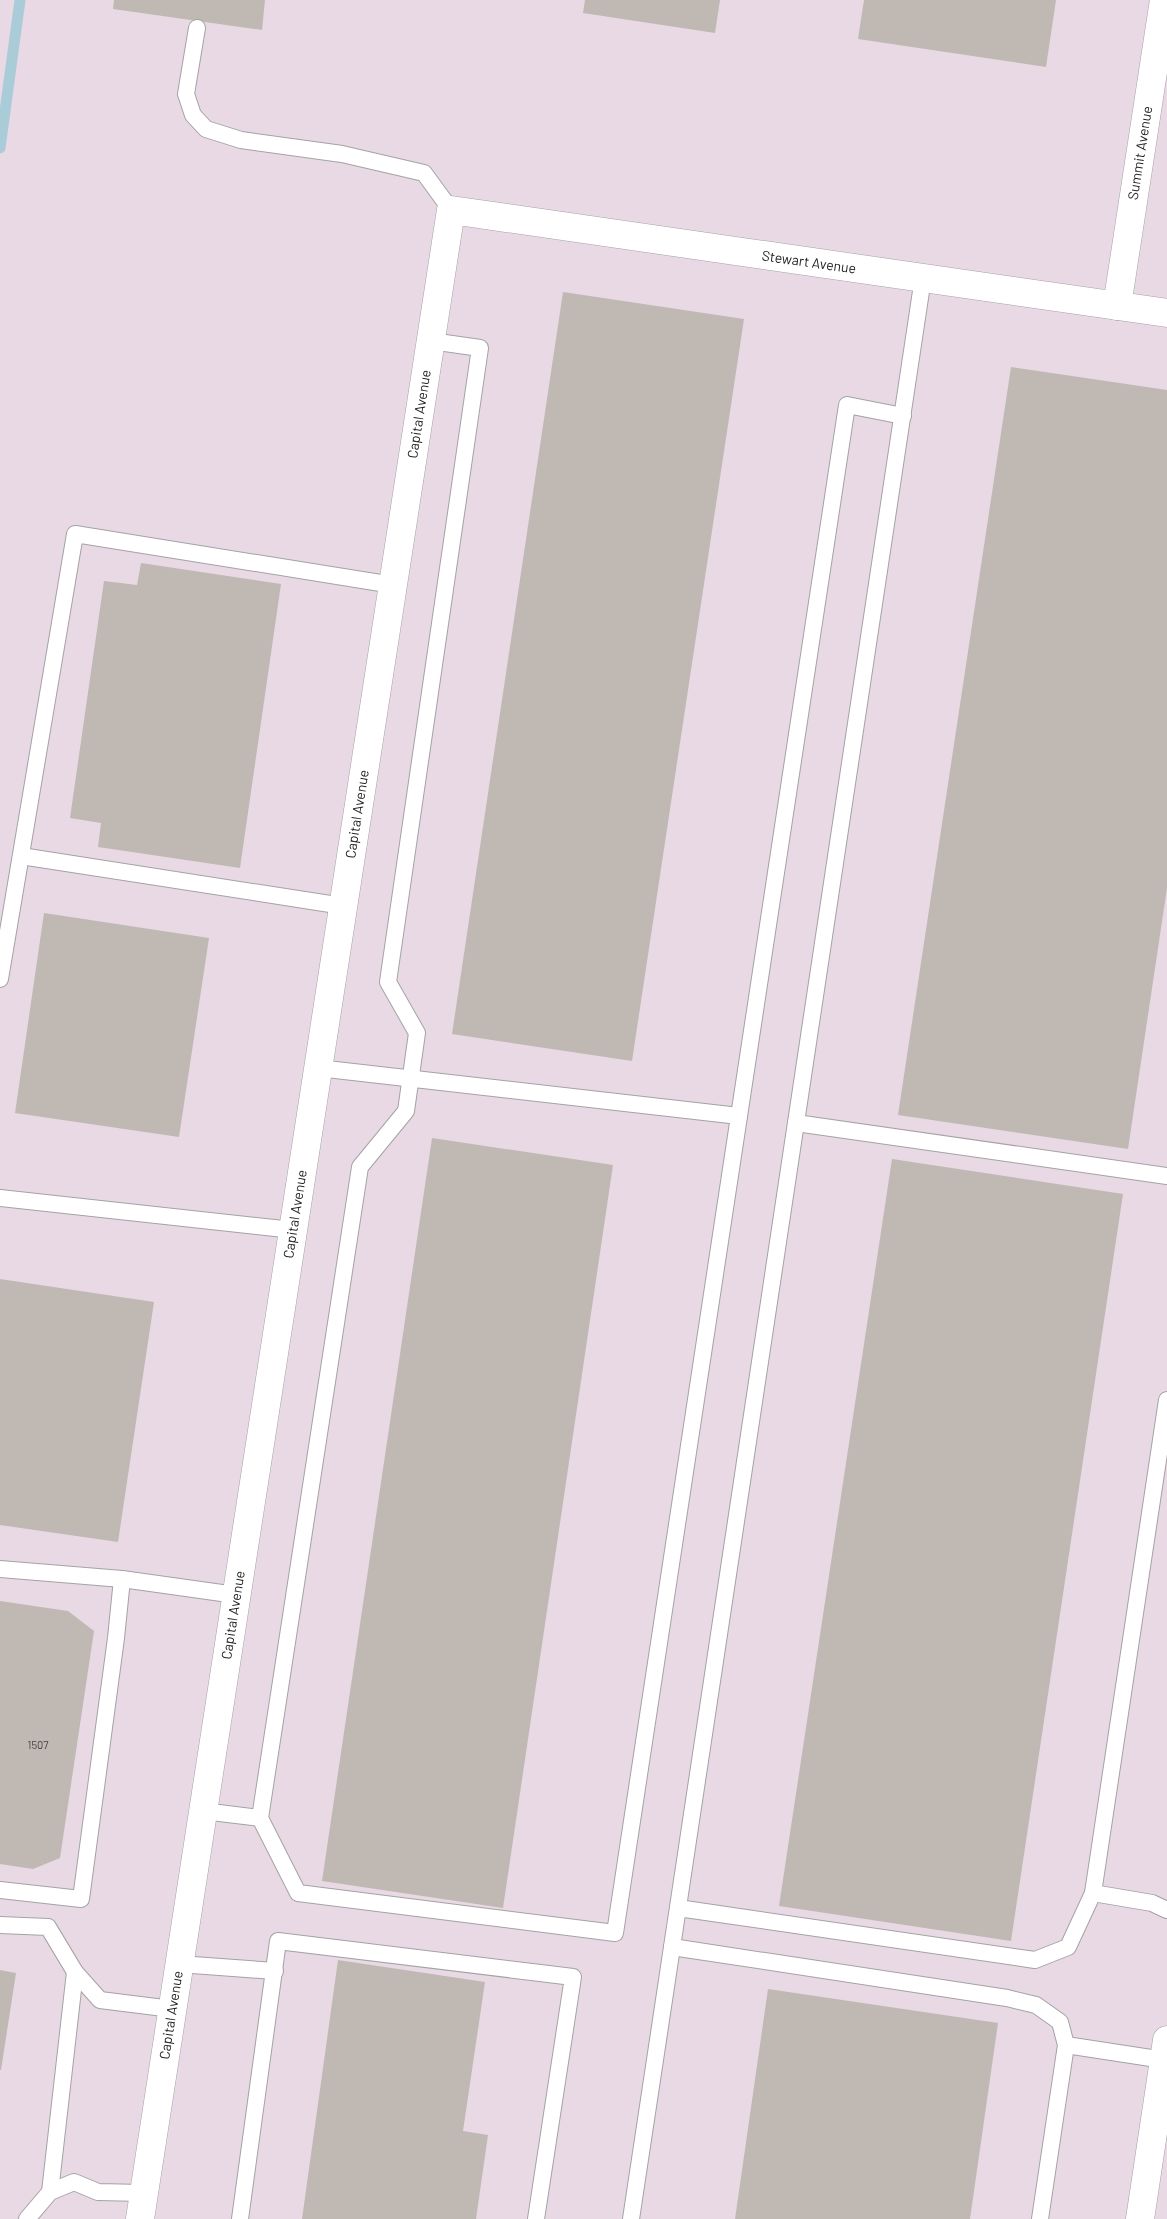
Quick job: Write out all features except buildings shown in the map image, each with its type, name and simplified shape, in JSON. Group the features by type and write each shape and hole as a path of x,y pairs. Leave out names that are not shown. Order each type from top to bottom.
{"street":[{"name":"Summit Avenue","path":"1117,306 1164,0"},
{"name":"Stewart Avenue","path":"451,210 1167,313"},
{"name":"Capital Avenue","path":"141,2206 451,210"},
{"path":"1140,2219 1166,2050"}],"lane":[{"path":"197,28 186,94 193,115 206,130 241,140 342,154 424,173 451,210"},
{"path":"630,2219 923,278"},
{"path":"431,341 480,348 388,982 417,1032 411,1079 406,1111 360,1167 260,1818 298,1893 615,1933 847,405 902,416"},
{"path":"0,979 75,534 393,585"},
{"path":"21,856 343,906"},
{"path":"318,1068 739,1116"},
{"path":"796,1123 1167,1176"},
{"path":"0,1198 293,1230"},
{"path":"678,1908 1035,1960 1068,1947 1093,1894 1167,1400"},
{"path":"0,1569 122,1579 236,1595"},
{"path":"0,1890 81,1899 116,1638 122,1579"},
{"path":"203,1811 260,1818"},
{"path":"1093,1894 1152,1903 1167,1910"},
{"path":"0,1925 48,1927 75,1972 100,2000 172,2009"},
{"path":"240,2219 278,1941 573,1977 536,2219"},
{"path":"672,1947 1007,1998 1036,2005 1060,2022 1066,2045 1040,2219"},
{"path":"179,1964 275,1971"},
{"path":"50,2192 75,1972"},
{"path":"1066,2045 1166,2050"},
{"path":"27,2219 50,2192 74,2182 141,2206"}],"shaded area":[{"path":"0,0 1167,0 1167,2219 0,2219"}],"waterway":[{"path":"0,148 20,0"}]}
